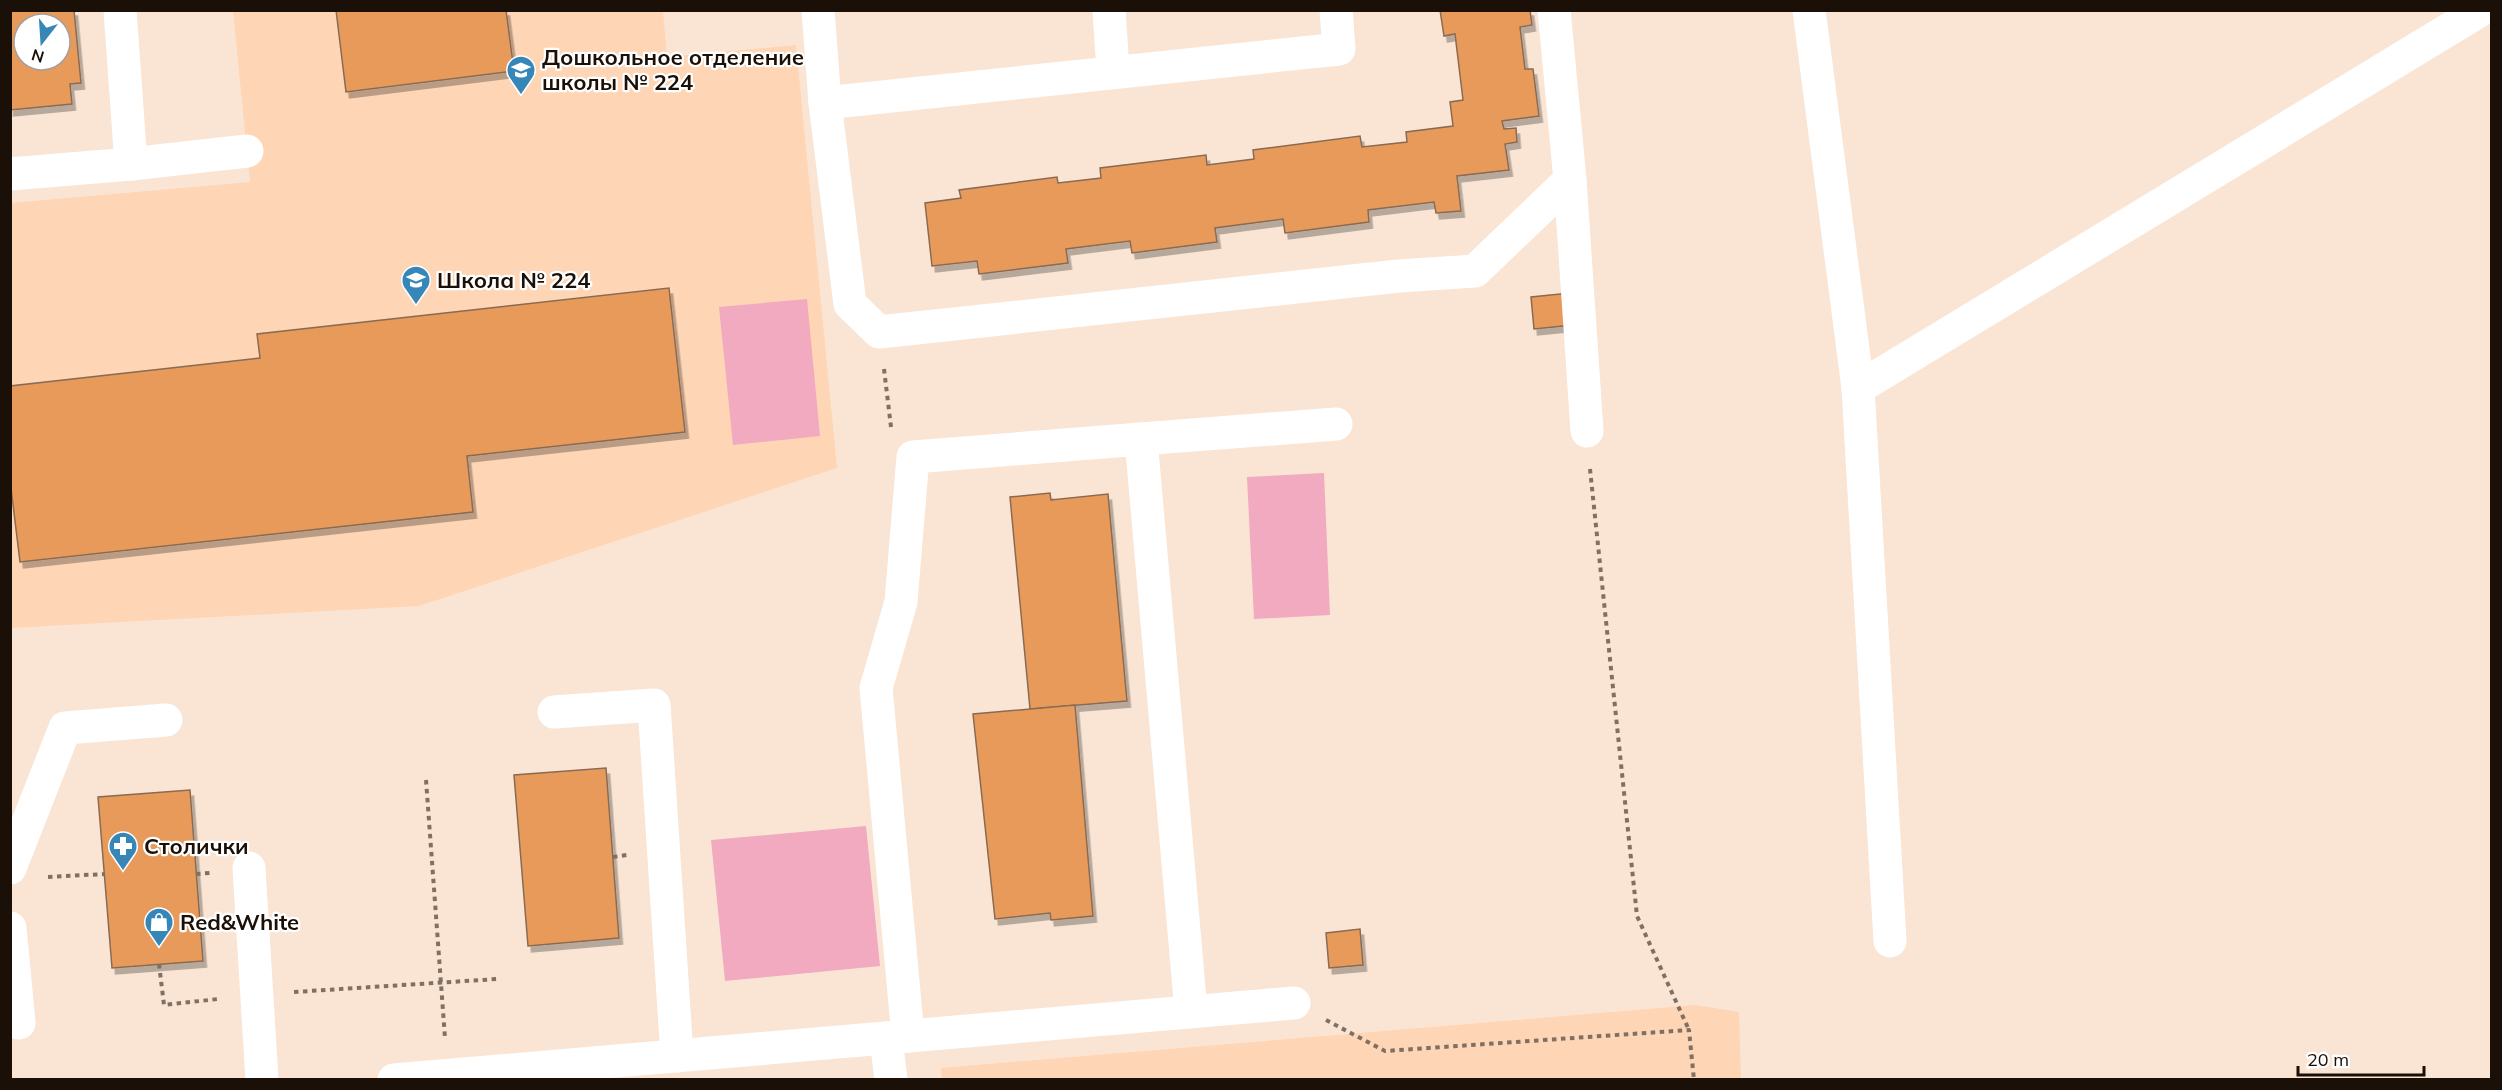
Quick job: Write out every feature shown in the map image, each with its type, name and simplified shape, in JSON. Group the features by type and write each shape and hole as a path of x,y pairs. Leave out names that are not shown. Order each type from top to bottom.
{"lane":[{"path":"120,10 131,164"},
{"path":"818,10 825,102 850,304 879,332 1387,277 1475,271 1570,180"},
{"path":"1109,10 1113,71"},
{"path":"825,102 1340,49 1336,10"},
{"path":"1554,10 1570,180 1587,430"},
{"path":"1809,10 1858,388 1890,941"},
{"path":"1858,388 2481,10"},
{"path":"10,174 247,151"},
{"path":"891,1080 897,1036 876,688 901,602 913,457 1336,424"},
{"path":"1141,439 1191,1011"},
{"path":"554,712 654,705 677,1056"},
{"path":"10,868 65,728 166,720"},
{"path":"249,868 262,1080"},
{"path":"10,928 19,1023"},
{"path":"394,1080 1294,1003"}],"path":[{"path":"879,332 895,456 913,457"},
{"path":"1587,430 1636,916 1689,1030 1694,1080"},
{"path":"426,780 448,1075"},
{"path":"46,877 105,874"},
{"path":"159,964 164,1005 257,995 497,979"},
{"path":"1294,1003 1384,1051 1689,1030"}],"shaded area":[{"name":"Школа № 224","path":"233,11 663,11 667,57 796,45 837,468 419,606 11,628 11,203 250,182"},
{"path":"807,299 820,436 733,445 719,307"},
{"path":"1324,473 1330,615 1254,619 1247,477"},
{"path":"866,826 880,966 725,981 711,840"},
{"path":"1696,1005 1739,1012 1741,1079 942,1080 941,1068"}],"building":[{"path":"10,10 74,10 81,83 70,84 72,104 10,110"},
{"path":"336,10 506,10 514,71 346,92"},
{"path":"1440,10 1530,10 1532,25 1520,27 1525,69 1533,69 1539,116 1502,121 1504,129 1516,128 1517,142 1505,144 1509,170 1457,176 1461,211 1436,213 1434,202 1368,210 1369,222 1285,233 1283,219 1215,228 1217,242 1132,253 1130,241 1066,249 1068,263 979,274 977,261 932,266 925,203 961,198 959,190 1057,177 1058,183 1101,178 1100,168 1206,155 1207,165 1254,159 1253,150 1360,136 1362,147 1407,142 1406,132 1453,126 1450,102 1463,100 1455,34 1444,36"},
{"path":"669,288 685,432 467,456 473,512 20,562 10,480 10,386 260,358 257,334"},
{"path":"1570,293 1573,325 1534,329 1531,297"},
{"path":"1050,493 1051,500 1108,494 1127,701 1030,709 1010,497"},
{"path":"1075,705 1093,916 1051,920 1050,913 995,919 973,714"},
{"path":"606,768 619,938 528,946 514,775"},
{"path":"190,790 203,961 112,968 98,797"},
{"path":"1360,929 1363,965 1329,968 1326,933"}],"place":[{"name":"Дошкольное отделение школы № 224","path":"521,96"},
{"name":"Школа № 224","path":"416,306"},
{"name":"Столички","path":"123,872"},
{"name":"Red&White","path":"159,948"}]}
